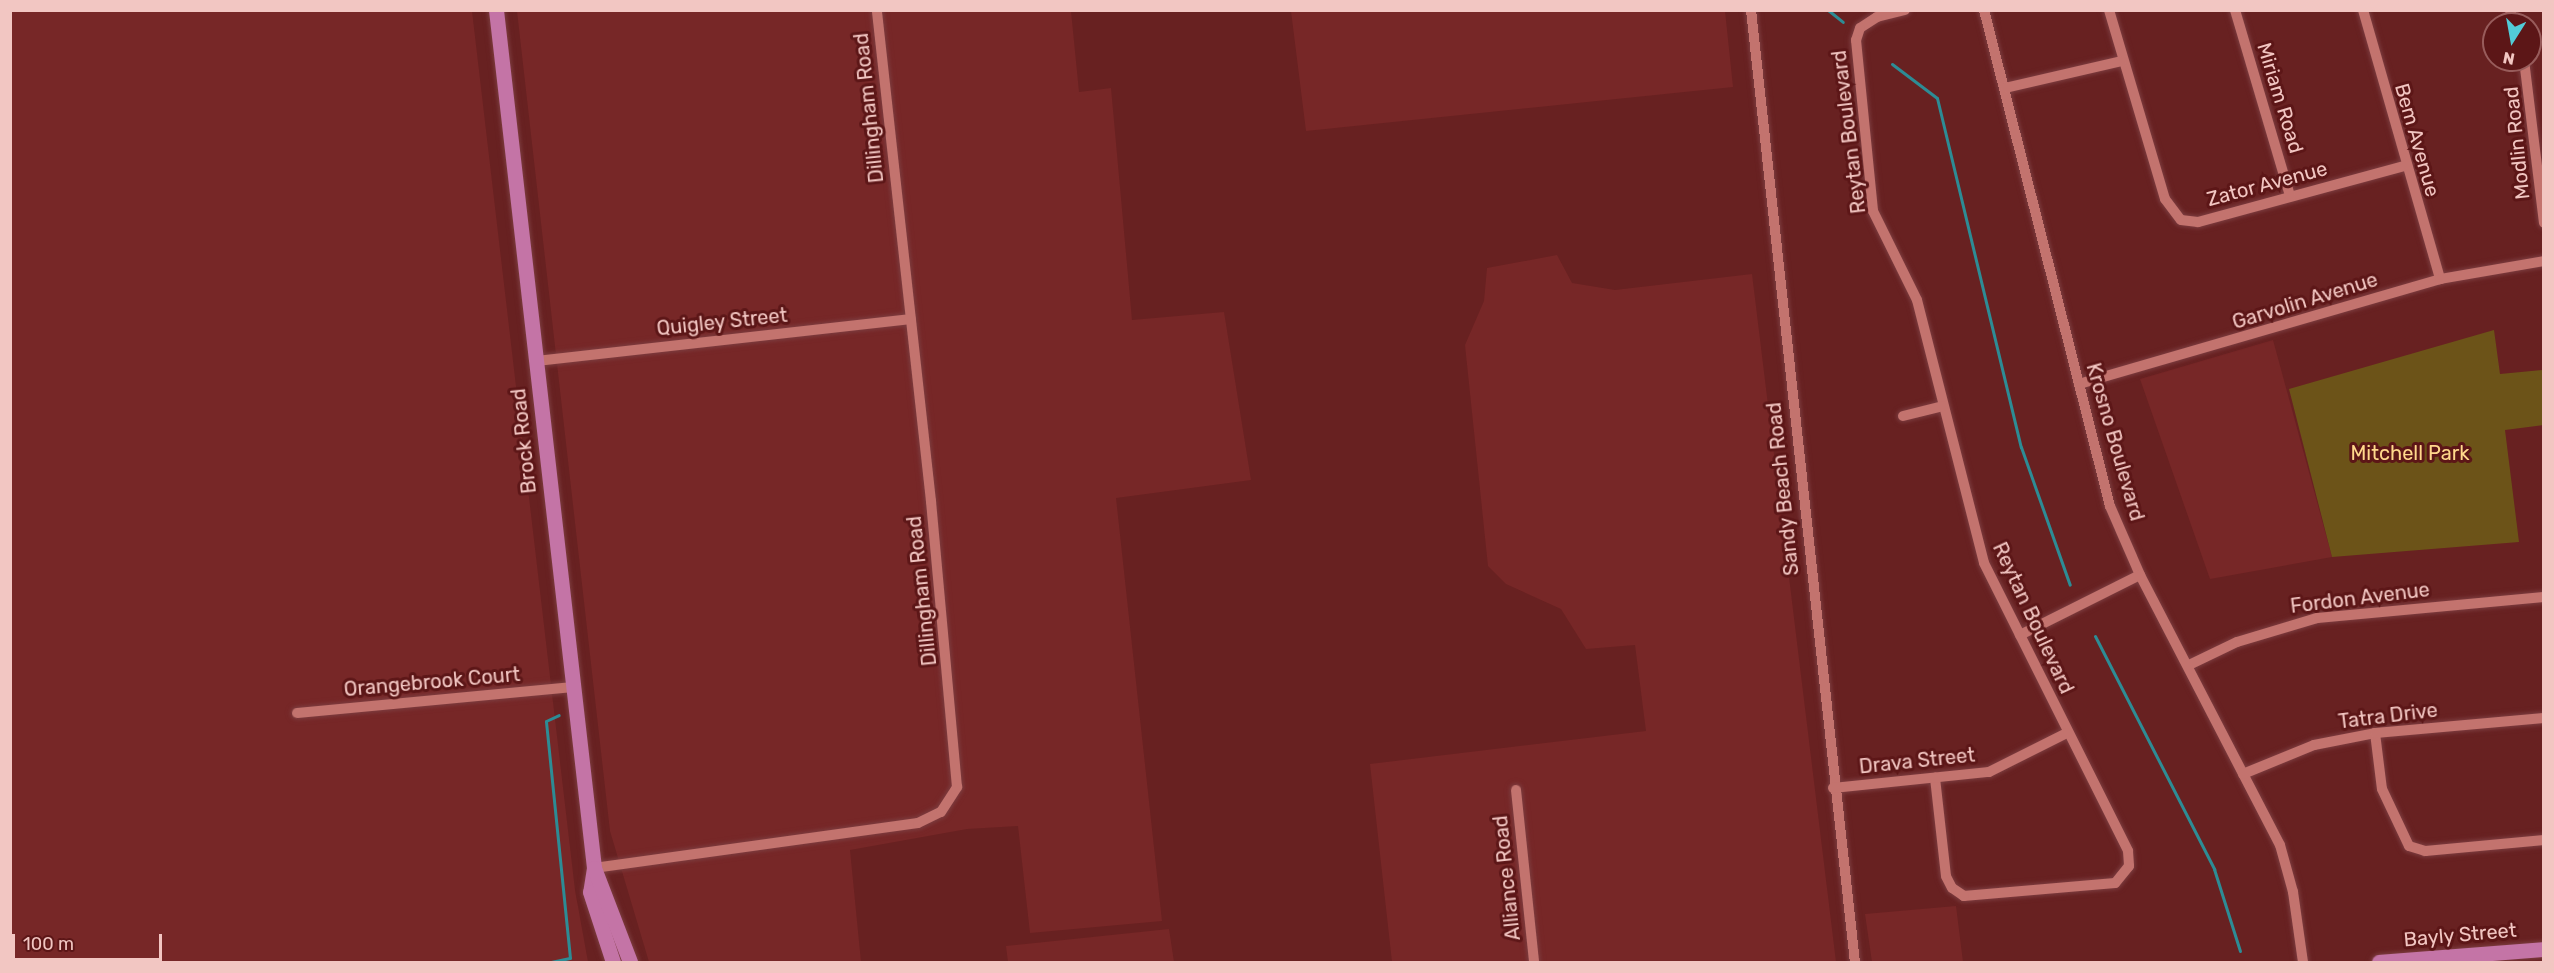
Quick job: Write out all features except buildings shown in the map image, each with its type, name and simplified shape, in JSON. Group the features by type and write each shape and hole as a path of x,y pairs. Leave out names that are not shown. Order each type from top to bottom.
{"main road":[{"name":"Brock Road","path":"496,10 537,361 571,687 594,868 630,963"},
{"name":"Brock Road","path":"594,868 590,892 613,963"},
{"name":"Bayly Street","path":"2379,963 2544,949"}],"street":[{"name":"Dillingham Road","path":"594,868 707,849 918,823 941,812 957,787 956,745 877,10"},
{"name":"Sandy Beach Road","path":"1750,10 1833,788 1855,963"},
{"name":"Reytan Boulevard","path":"1905,10 1877,17 1860,28 1855,52 1874,211 1917,300 1984,563 2128,851 2129,866 2115,883 1964,896 1952,888 1946,876 1935,778"},
{"name":"Krosno Boulevard","path":"1984,10 2110,506 2140,575 2189,665 2280,845 2293,892 2303,963"},
{"name":"Zator Avenue","path":"2109,10 2121,61 2165,200 2181,220 2198,222 2404,166"},
{"name":"Miriam Road","path":"2235,10 2290,196"},
{"name":"Bem Avenue","path":"2363,10 2404,166 2440,279"},
{"path":"2005,88 2121,61"},
{"name":"Modlin Road","path":"2525,72 2544,223"},
{"name":"Garvolin Avenue","path":"2079,384 2440,279 2544,261"},
{"name":"Quigley Street","path":"537,361 910,319"},
{"path":"1903,416 1943,406"},
{"path":"2020,635 2140,575"},
{"name":"Fordon Avenue","path":"2189,665 2237,642 2317,618 2544,597"},
{"name":"Orangebrook Court","path":"297,713 571,687"},
{"name":"Tatra Drive","path":"2243,774 2314,745 2375,733 2544,718"},
{"name":"Drava Street","path":"1833,788 1989,771 2067,733"},
{"path":"2375,733 2382,789 2409,846 2425,851 2544,840"},
{"name":"Alliance Road","path":"1516,790 1534,963"}],"shaded area":[{"path":"10,11 472,11 575,890 588,962 11,962"},
{"path":"517,11 1071,11 1079,92 1111,88 1132,320 1224,312 1251,480 1116,498 1162,921 1030,933 1018,826 967,829 850,850 861,962 649,962 610,831"},
{"path":"1291,11 1725,11 1733,87 1306,131"},
{"path":"1557,255 1572,283 1615,290 1752,274 1836,962 1392,962 1370,764 1646,731 1635,645 1586,649 1561,609 1506,584 1488,566 1465,345 1484,301 1487,268"},
{"path":"2273,340 2332,557 2210,579 2140,379"},
{"path":"1956,906 1963,962 1872,962 1865,914"},
{"path":"1169,929 1174,962 1008,962 1006,946"}],"green space":[{"name":"Mitchell Park","path":"2494,330 2500,374 2543,370 2543,425 2505,430 2519,542 2332,557 2289,389"}],"waterway":[{"path":"1828,10 1843,22"},
{"path":"1892,64 1937,98 2021,447 2070,585"},
{"path":"2095,636 2214,869 2240,951"},
{"path":"551,962 570,958 546,721 559,715"}]}
